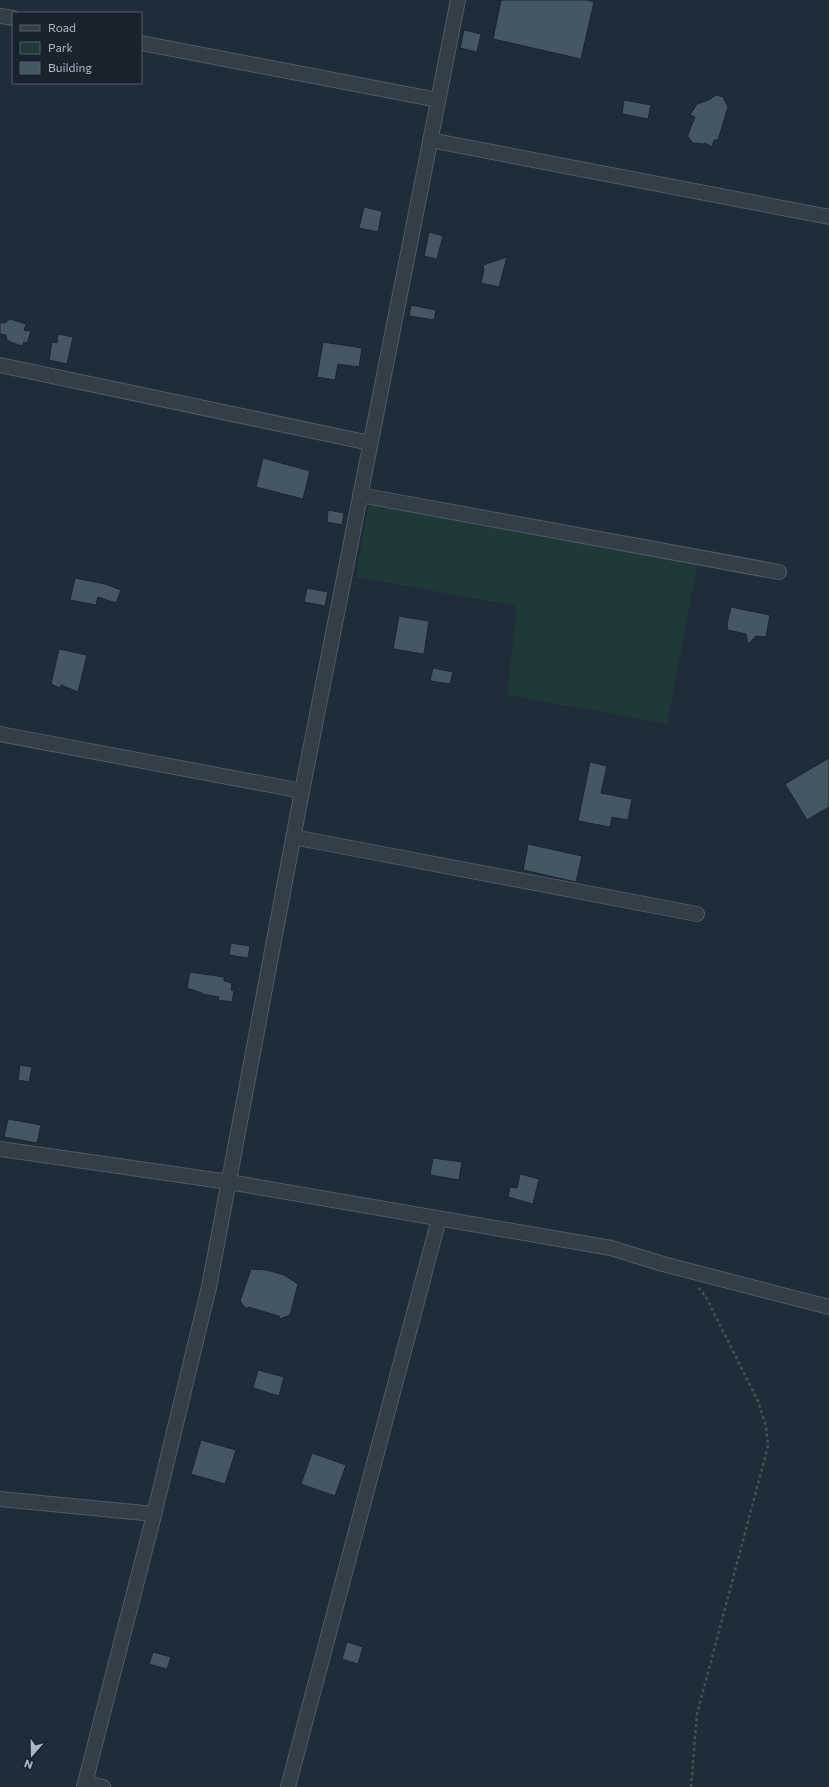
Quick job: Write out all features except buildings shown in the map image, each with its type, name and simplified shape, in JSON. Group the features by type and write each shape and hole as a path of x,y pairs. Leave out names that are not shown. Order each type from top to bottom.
{"street":[{"path":"103,1787 85,1785 154,1514 209,1287 302,791 458,0"},
{"path":"0,16 12,18"},
{"path":"142,43 438,100"},
{"path":"430,140 829,217"},
{"path":"0,365 370,443"},
{"path":"360,495 779,572"},
{"path":"0,734 302,791"},
{"path":"293,838 698,914"},
{"path":"0,1149 229,1182 610,1248 684,1270 829,1307"},
{"path":"288,1787 439,1219"},
{"path":"0,1499 154,1514"}],"path":[{"path":"684,1270 706,1297 758,1401 766,1426 768,1446 697,1714 691,1787"}],"green space":[{"path":"370,496 699,557 667,724 507,695 517,606 356,577"}]}
